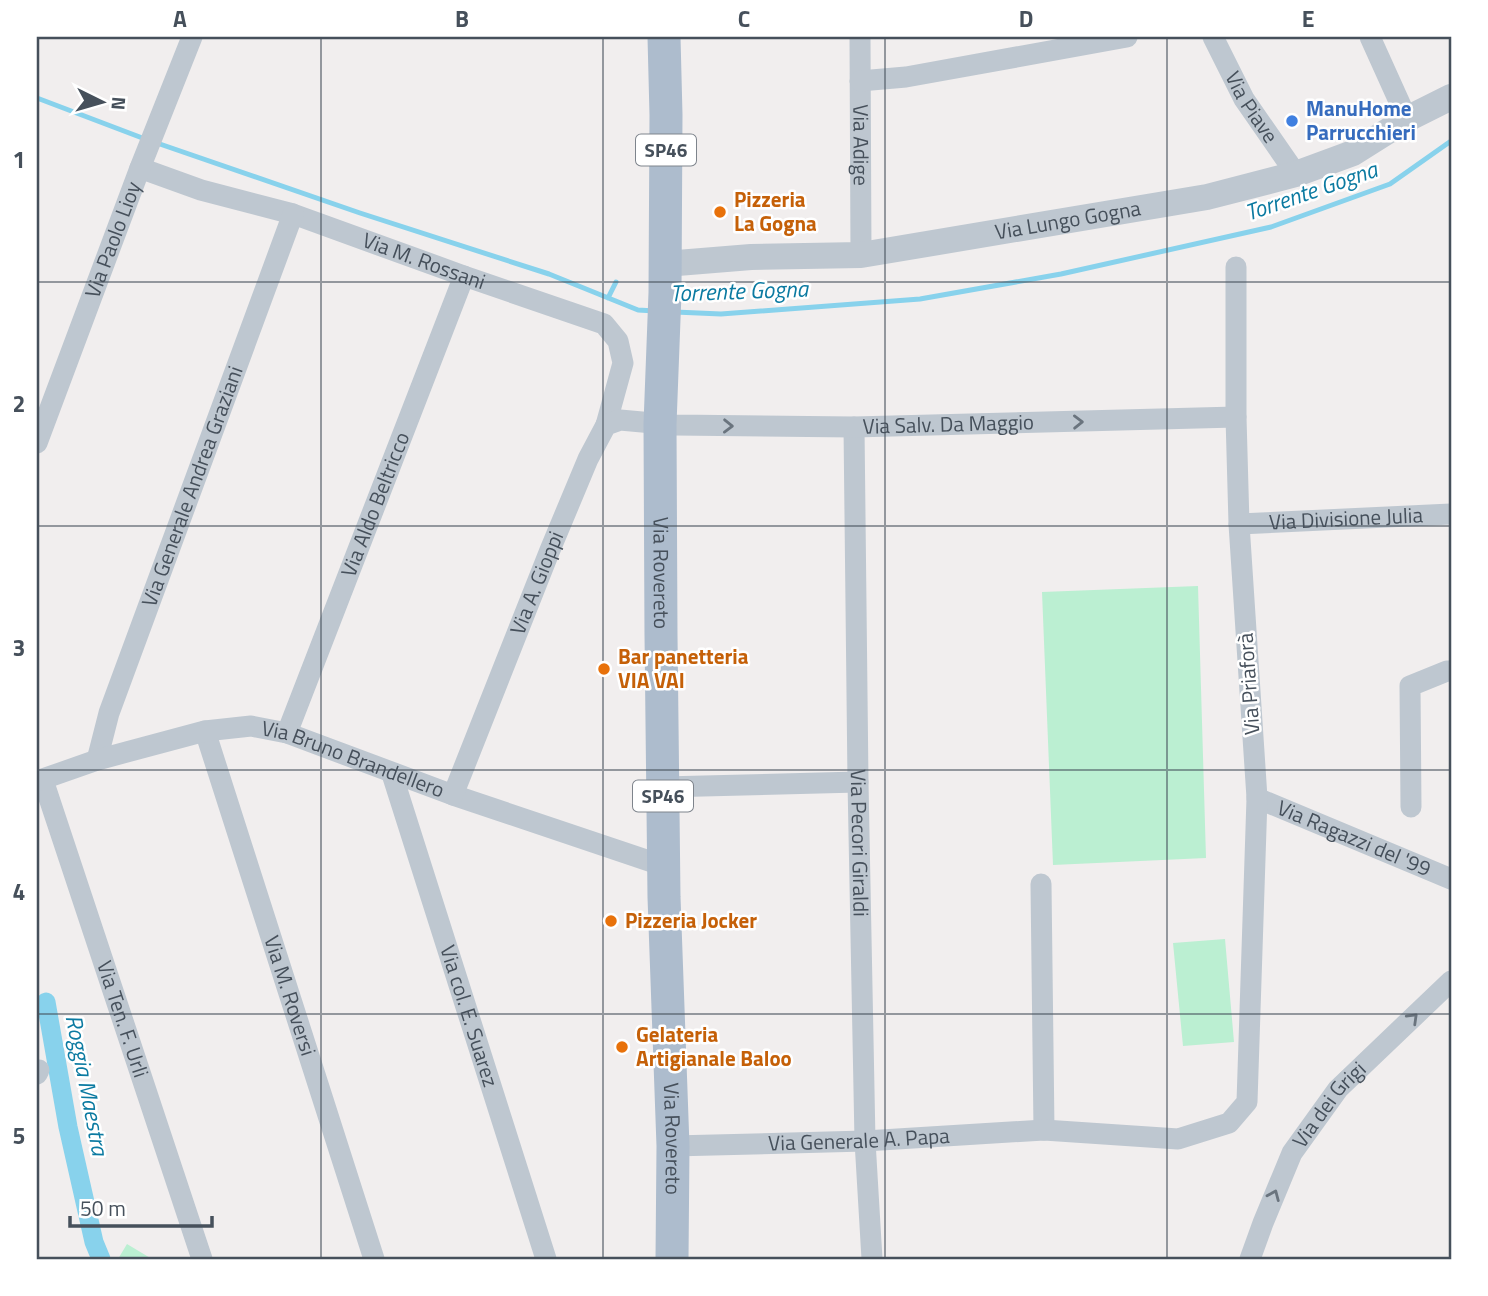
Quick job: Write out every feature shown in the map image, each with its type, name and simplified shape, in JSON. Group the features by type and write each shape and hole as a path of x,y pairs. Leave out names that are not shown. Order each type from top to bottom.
{"main road":[{"name":"SP46","path":"664,37 665,278"},
{"name":"Via Rovereto","path":"665,278 660,424 664,866 673,1146 672,1259"}],"street":[{"name":"Via Paolo Lioy","path":"37,443 192,37"},
{"name":"Via Adige","path":"860,37 861,255"},
{"path":"860,82 906,77 1127,37"},
{"name":"Via Piave","path":"1213,37 1244,99 1296,174"},
{"path":"1370,37 1407,119"},
{"name":"Via Lungo Gogna","path":"665,278 751,257 861,255 1207,197 1296,174 1353,153 1407,119 1451,97"},
{"name":"Via M. Rossani","path":"143,161 201,190 293,214 604,324 618,341 623,363 606,425"},
{"name":"Via Generale Andrea Graziani","path":"97,760 109,713 293,214"},
{"name":"Via Priaforà","path":"1236,267 1239,524 1257,798 1247,1102"},
{"name":"Via Aldo Beltricco","path":"287,733 464,276"},
{"name":"Via Salv. Da Maggio","path":"660,424 854,427 1236,418"},
{"path":"606,425 620,420 660,424"},
{"name":"Via A. Gioppi","path":"453,796 550,550 588,459 606,425"},
{"name":"Via Pecori Giraldi","path":"854,427 865,1141 872,1259"},
{"name":"Via Divisione Julia","path":"1239,524 1451,514"},
{"path":"1411,807 1410,686 1451,671"},
{"name":"Via Bruno Brandellero","path":"40,781 97,760 205,731 251,726 287,733 453,796 664,866"},
{"name":"Via M. Roversi","path":"205,731 374,1259"},
{"name":"Via col. E. Suarez","path":"392,774 546,1259"},
{"name":"Via Ten. F. Urli","path":"40,781 202,1259"},
{"path":"663,787 858,782"},
{"name":"Via Ragazzi del '99","path":"1257,798 1451,878"},
{"path":"1041,884 1044,1130"},
{"name":"Via dei Grigi","path":"1250,1259 1262,1223 1292,1153 1338,1089 1451,981"},
{"name":"Via Generale A. Papa","path":"673,1146 865,1141 1044,1130 1178,1139 1229,1123 1247,1102"}],"green space":[{"path":"1198,586 1206,858 1053,865 1042,592"},
{"path":"1225,939 1234,1042 1183,1046 1173,943"},
{"path":"127,1244 152,1259 118,1259"}],"waterway":[{"name":"Torrente Gogna","path":"37,98 145,139"},
{"name":"Torrente Gogna","path":"675,312 721,314 920,299 1061,274 1271,227 1390,184 1451,141"},
{"name":"Torrente Gogna","path":"154,142 549,274 638,310 655,311"},
{"path":"608,298 616,282"},
{"name":"Roggia Maestra","path":"46,1002 68,1127 94,1242 101,1259"}],"place":[{"name":"ManuHome Parrucchieri","path":"1292,121"},
{"name":"Pizzeria La Gogna","path":"720,212"},
{"name":"Bar panetteria VIA VAI","path":"604,669"},
{"name":"Pizzeria Jocker","path":"611,921"},
{"name":"Gelateria Artigianale Baloo","path":"622,1047"}]}
